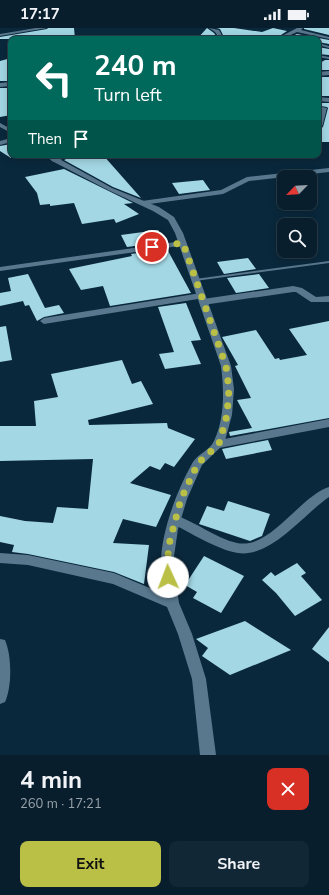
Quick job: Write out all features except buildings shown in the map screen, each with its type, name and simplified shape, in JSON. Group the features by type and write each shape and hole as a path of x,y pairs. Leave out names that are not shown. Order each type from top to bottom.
{"street":[{"path":"0,35 45,28"},
{"path":"211,28 217,31 220,36"},
{"path":"283,36 298,29 329,38"},
{"path":"321,127 324,108"},
{"path":"53,158 156,209 170,219 179,234 226,366 229,389 227,415 219,444"},
{"path":"142,203 223,192 247,179 329,170"},
{"path":"0,269 183,243"},
{"path":"44,321 202,299 293,289 299,290 314,300 329,299"},
{"path":"208,755 199,679 185,634 172,603 167,563 175,520 181,499 198,463 219,444 329,423"},
{"path":"175,520 239,548 253,548 271,538 318,497 329,490"},
{"path":"0,558 28,560 114,579 172,603"},
{"path":"0,645 3,671 0,697"}],"lane":[{"path":"195,280 329,262"}],"route":[{"path":"152,247 183,243 226,366 229,389 227,415 219,444 198,463 181,499 170,540 167,563 168,577"}]}
